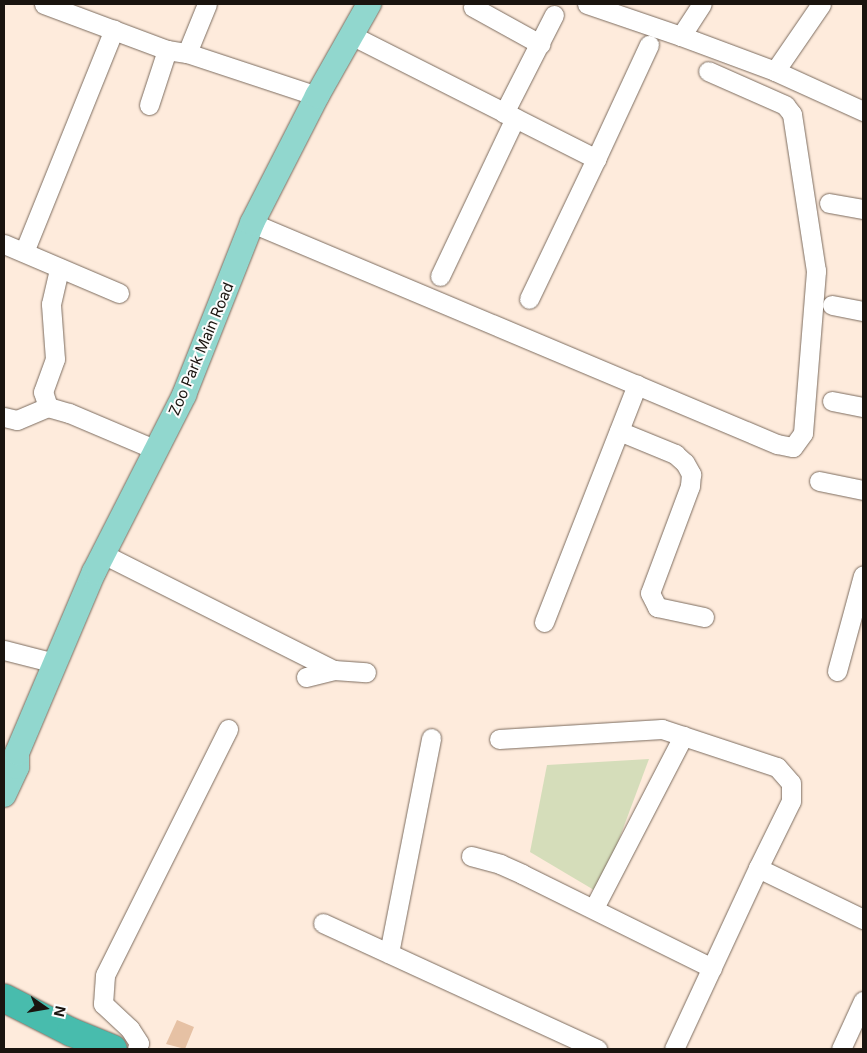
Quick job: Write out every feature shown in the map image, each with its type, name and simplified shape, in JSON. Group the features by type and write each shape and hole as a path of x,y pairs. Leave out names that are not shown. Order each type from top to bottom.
{"highway":[{"path":"4,998 71,1032 113,1049"},
{"path":"4,1018 64,1049"}],"main road":[{"name":"Zoo Park Main Road","path":"4,796 17,767 10,757 55,663 103,554 184,395 252,223 317,96 369,4"}],"street":[{"path":"44,4 167,50 187,53 317,96"},
{"path":"187,53 206,4"},
{"path":"587,4 681,36 775,72 863,111"},
{"path":"681,36 702,4"},
{"path":"775,72 821,4"},
{"path":"473,7 540,44"},
{"path":"440,276 554,15"},
{"path":"24,252 114,29"},
{"path":"351,35 596,159"},
{"path":"529,299 648,45"},
{"path":"149,105 167,50"},
{"path":"252,223 777,444 793,447 803,433 816,271 792,114 785,105 708,71"},
{"path":"829,203 863,210"},
{"path":"4,244 119,293"},
{"path":"48,407 43,392 55,359 51,304 59,268"},
{"path":"832,305 863,311"},
{"path":"544,622 637,385"},
{"path":"832,401 863,407"},
{"path":"4,417 17,420 48,407 69,412 156,450"},
{"path":"619,431 675,454 685,463 691,474 690,486 650,593 658,607 704,618"},
{"path":"819,482 863,490"},
{"path":"103,554 334,670"},
{"path":"837,671 863,575"},
{"path":"4,650 55,663"},
{"path":"306,677 334,670 366,672"},
{"path":"137,1049 139,1044 130,1029 103,1004 105,975 228,729"},
{"path":"499,739 662,729 778,767 791,783 791,801 674,1049"},
{"path":"594,908 683,736"},
{"path":"389,954 431,738"},
{"path":"471,856 500,864 594,908 712,968"},
{"path":"758,868 863,919"},
{"path":"323,922 597,1049"},
{"path":"841,1049 863,1001"}],"green space":[{"path":"649,759 599,893 530,852 547,765"}],"building":[{"path":"177,1020 194,1027 185,1049 166,1044"}]}
